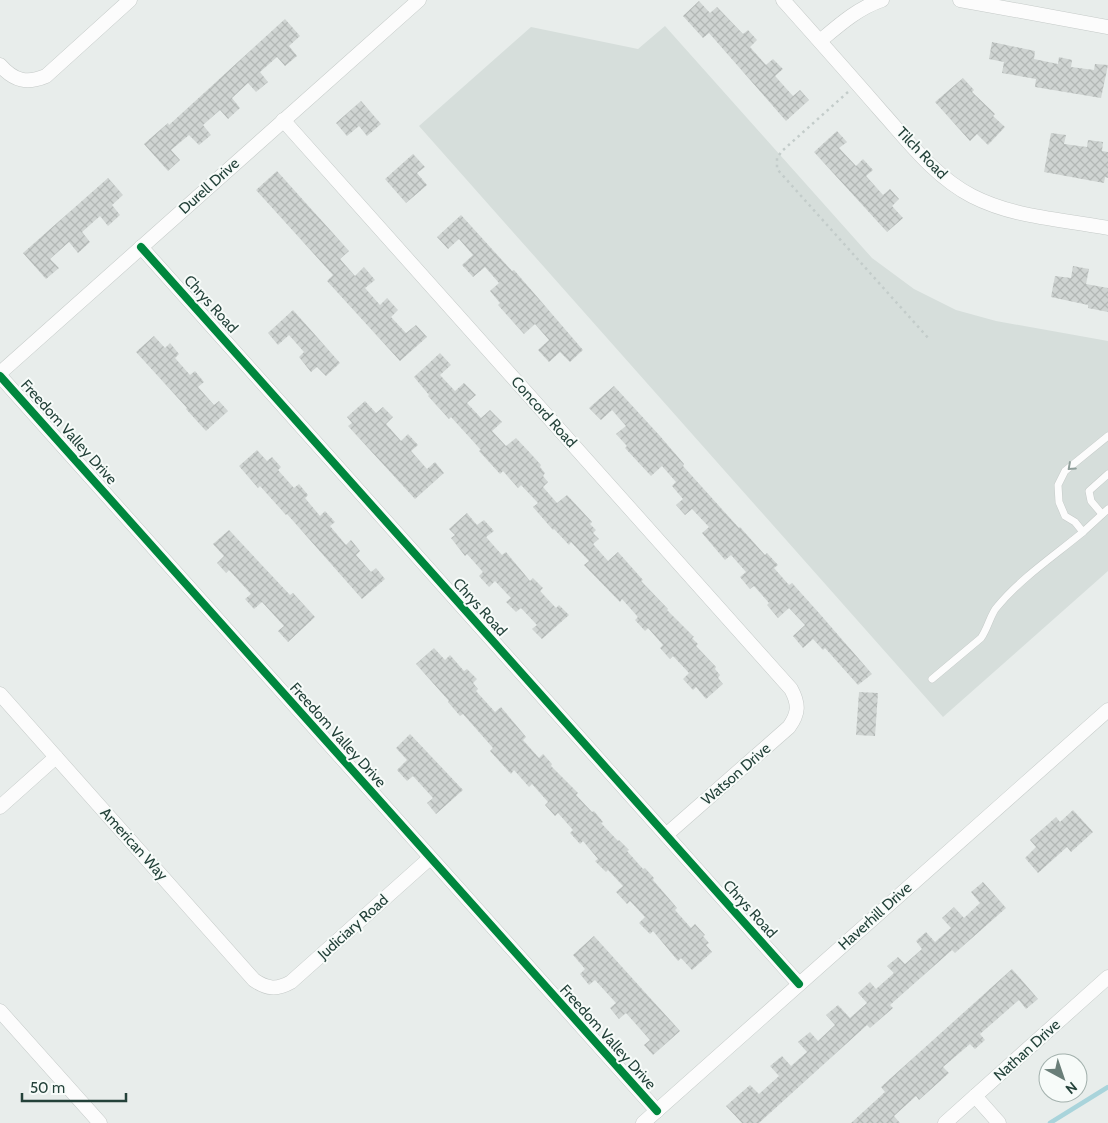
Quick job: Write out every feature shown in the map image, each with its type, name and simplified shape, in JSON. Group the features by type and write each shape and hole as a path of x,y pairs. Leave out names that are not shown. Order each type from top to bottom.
{"street":[{"path":"0,65 14,77 24,80 36,80 46,76 130,0"},
{"name":"Durell Drive","path":"0,374 418,0"},
{"name":"Tilch Road","path":"783,0 921,156 956,187 972,196 1011,212 1031,217 1108,228"},
{"path":"820,41 855,13 882,0"},
{"path":"960,0 1108,27"},
{"name":"Concord Road","path":"283,120 791,689 796,698 798,708"},
{"name":"Chrys Road","path":"141,247 799,984"},
{"name":"Freedom Valley Drive","path":"0,374 656,1111"},
{"name":"American Way","path":"0,694 254,980 272,989"},
{"name":"Watson Drive","path":"666,835 789,727 795,718 798,708"},
{"name":"Haverhill Drive","path":"643,1123 1108,710"},
{"path":"0,807 56,757"},
{"name":"Judiciary Road","path":"272,989 283,987 291,982 430,858"},
{"name":"Nathan Drive","path":"945,1123 1108,977"},
{"path":"0,1011 100,1123"},
{"path":"975,1096 999,1123"}],"lane":[{"path":"1083,532 1075,522 1066,516 1059,502 1058,485 1065,472 1108,436"},
{"path":"932,679 981,638 996,608 1014,590 1105,512 1091,501 1088,490 1108,474"}],"path":[{"path":"849,91 782,151 777,158 777,169 930,340"}],"shaded area":[{"path":"665,26 872,258 914,289 956,310 996,321 1108,341 1108,571 943,717 419,126 531,27 638,49"}],"building":[{"path":"699,1 710,13 717,7 743,34 748,30 757,40 750,47 766,65 773,59 783,69 775,76 793,96 800,90 809,100 786,121 709,33 703,38 683,16"},
{"path":"285,19 300,36 289,46 297,56 285,66 277,57 260,72 268,82 256,92 248,83 232,98 240,108 228,119 220,110 203,125 211,135 199,145 189,135 171,150 180,160 168,171 144,144 168,123 169,125"},
{"path":"992,42 1035,51 1034,59 1058,64 1059,57 1072,60 1071,67 1094,70 1095,64 1108,65 1101,98 1035,87 1036,79 1002,73 1004,62 989,59"},
{"path":"963,78 974,90 972,92 995,114 993,116 1005,127 988,145 977,134 970,141 935,102"},
{"path":"361,101 381,124 367,136 359,126 347,136 336,123"},
{"path":"837,131 847,142 839,148 856,166 863,159 873,170 866,176 883,195 890,189 899,199 892,206 903,218 887,232 814,152"},
{"path":"1051,133 1066,135 1064,144 1087,147 1088,140 1103,142 1102,151 1108,152 1108,178 1105,177 1104,183 1044,172"},
{"path":"413,154 425,167 417,173 427,185 406,203 385,179"},
{"path":"277,171 349,251 340,259 355,276 364,267 375,280 365,288 380,305 387,298 398,310 391,317 406,333 416,325 427,337 400,361 327,281 333,275 256,190"},
{"path":"108,178 123,195 112,205 120,215 108,226 100,216 82,232 90,242 78,253 69,242 50,259 59,268 46,279 23,253"},
{"path":"461,215 512,271 514,270 583,350 570,362 560,352 549,362 538,350 549,340 535,324 524,334 498,305 500,303 490,291 499,283 485,267 473,277 462,265 473,255 459,239 448,249 437,237"},
{"path":"1073,266 1089,269 1086,284 1108,288 1108,312 1088,308 1088,305 1051,297 1055,276 1071,278"},
{"path":"293,310 340,363 326,376 317,367 311,372 299,357 304,352 289,335 278,345 268,333"},
{"path":"154,336 165,348 170,343 179,354 175,358 190,375 195,371 204,382 198,387 214,405 219,401 228,411 206,431 136,352"},
{"path":"440,353 451,365 440,375 455,391 464,383 476,395 467,403 481,418 490,410 502,422 492,431 506,446 516,438 532,455 545,473 543,476 548,482 543,487 557,503 567,495 592,522 590,524 596,530 593,533 599,539 593,544 608,561 618,552 643,580 641,581 694,637 692,638 698,644 696,646 716,667 715,669 720,675 718,678 723,684 706,699 696,687 693,690 683,679 689,673 673,656 670,659 660,648 663,645 648,628 645,631 635,620 638,617 622,599 620,602 584,565 589,561 571,542 569,545 553,530 533,507 538,503 521,485 518,488 503,471 500,474 451,417 449,419 428,396 414,377"},
{"path":"614,386 739,528 765,555 767,553 778,565 774,568 789,585 792,583 872,674 858,685 825,648 823,650 813,639 803,648 793,636 805,625 789,608 778,618 767,605 769,603 754,586 750,589 740,577 746,572 731,555 725,560 702,533 709,527 692,509 685,515 676,505 683,499 672,486 676,482 662,466 651,476 625,448 627,446 616,434 626,426 612,410 601,420 589,408"},
{"path":"365,401 376,413 383,407 393,417 386,424 401,441 408,434 418,445 411,451 427,469 435,462 444,473 415,499 348,426 352,423 347,417"},
{"path":"257,450 267,461 272,457 281,467 278,470 294,488 299,484 308,495 305,498 320,516 325,511 335,522 330,526 346,545 351,540 360,551 356,555 371,572 376,568 385,579 362,599 287,514 260,486 258,488 239,466"},
{"path":"467,513 477,525 484,520 494,531 486,537 502,555 506,552 530,581 533,578 543,588 540,591 556,608 559,605 569,615 542,639 532,629 537,625 521,608 516,612 506,602 511,598 495,581 489,587 479,576 483,572 467,554 465,556 451,538 455,535 449,529"},
{"path":"229,530 290,595 293,593 315,617 288,642 278,631 284,626 262,602 254,609 245,599 251,594 229,570 226,573 217,563 224,556 213,544"},
{"path":"434,648 445,660 450,655 464,671 467,669 477,679 473,683 478,689 476,691 495,712 501,707 526,737 523,740 539,758 543,754 552,764 551,766 578,793 576,795 592,812 594,811 603,822 601,823 629,850 627,851 654,878 653,880 677,908 675,910 691,928 695,924 705,935 703,936 709,943 706,945 712,952 692,970 681,958 678,961 653,931 650,934 639,923 645,917 630,901 627,904 616,892 623,886 608,870 606,872 595,861 598,859 583,841 580,844 570,833 573,830 558,813 555,816 545,805 548,802 532,784 529,787 514,770 511,774 490,751 493,748 463,714 460,716 416,664"},
{"path":"859,692 878,693 875,736 856,735"},
{"path":"410,734 463,790 436,814 427,803 433,798 413,776 407,781 397,770 407,760 396,748"},
{"path":"1073,810 1093,832 1071,852 1067,847 1038,873 1025,858 1036,847 1030,840 1056,817 1060,822"},
{"path":"983,882 1006,908 955,953 952,950 890,1005 893,1008 870,1028 867,1025 759,1123 742,1123 726,1106 750,1085 759,1094 779,1076 770,1066 782,1056 791,1066 807,1052 798,1042 810,1032 818,1041 835,1025 826,1015 838,1005 850,1018 867,1003 858,993 870,982 876,989 894,973 887,966 898,957 905,964 922,949 916,941 926,932 935,942 951,928 942,918 954,907 964,918 980,903 971,892"},
{"path":"594,936 680,1031 653,1055 644,1045 650,1040 626,1013 619,1019 610,1008 616,1003 595,980 589,985 580,974 585,969 573,955"},
{"path":"1012,969 1038,999 1026,1009 1019,1000 980,1034 985,1040 975,1049 970,1044 943,1067 949,1073 919,1100 916,1096 894,1116 900,1123 851,1123 885,1092 881,1087"}],"waterway":[{"path":"1050,1123 1108,1087"}],"cycle path":[{"path":"141,247 799,984"},
{"path":"0,376 657,1111"}]}
